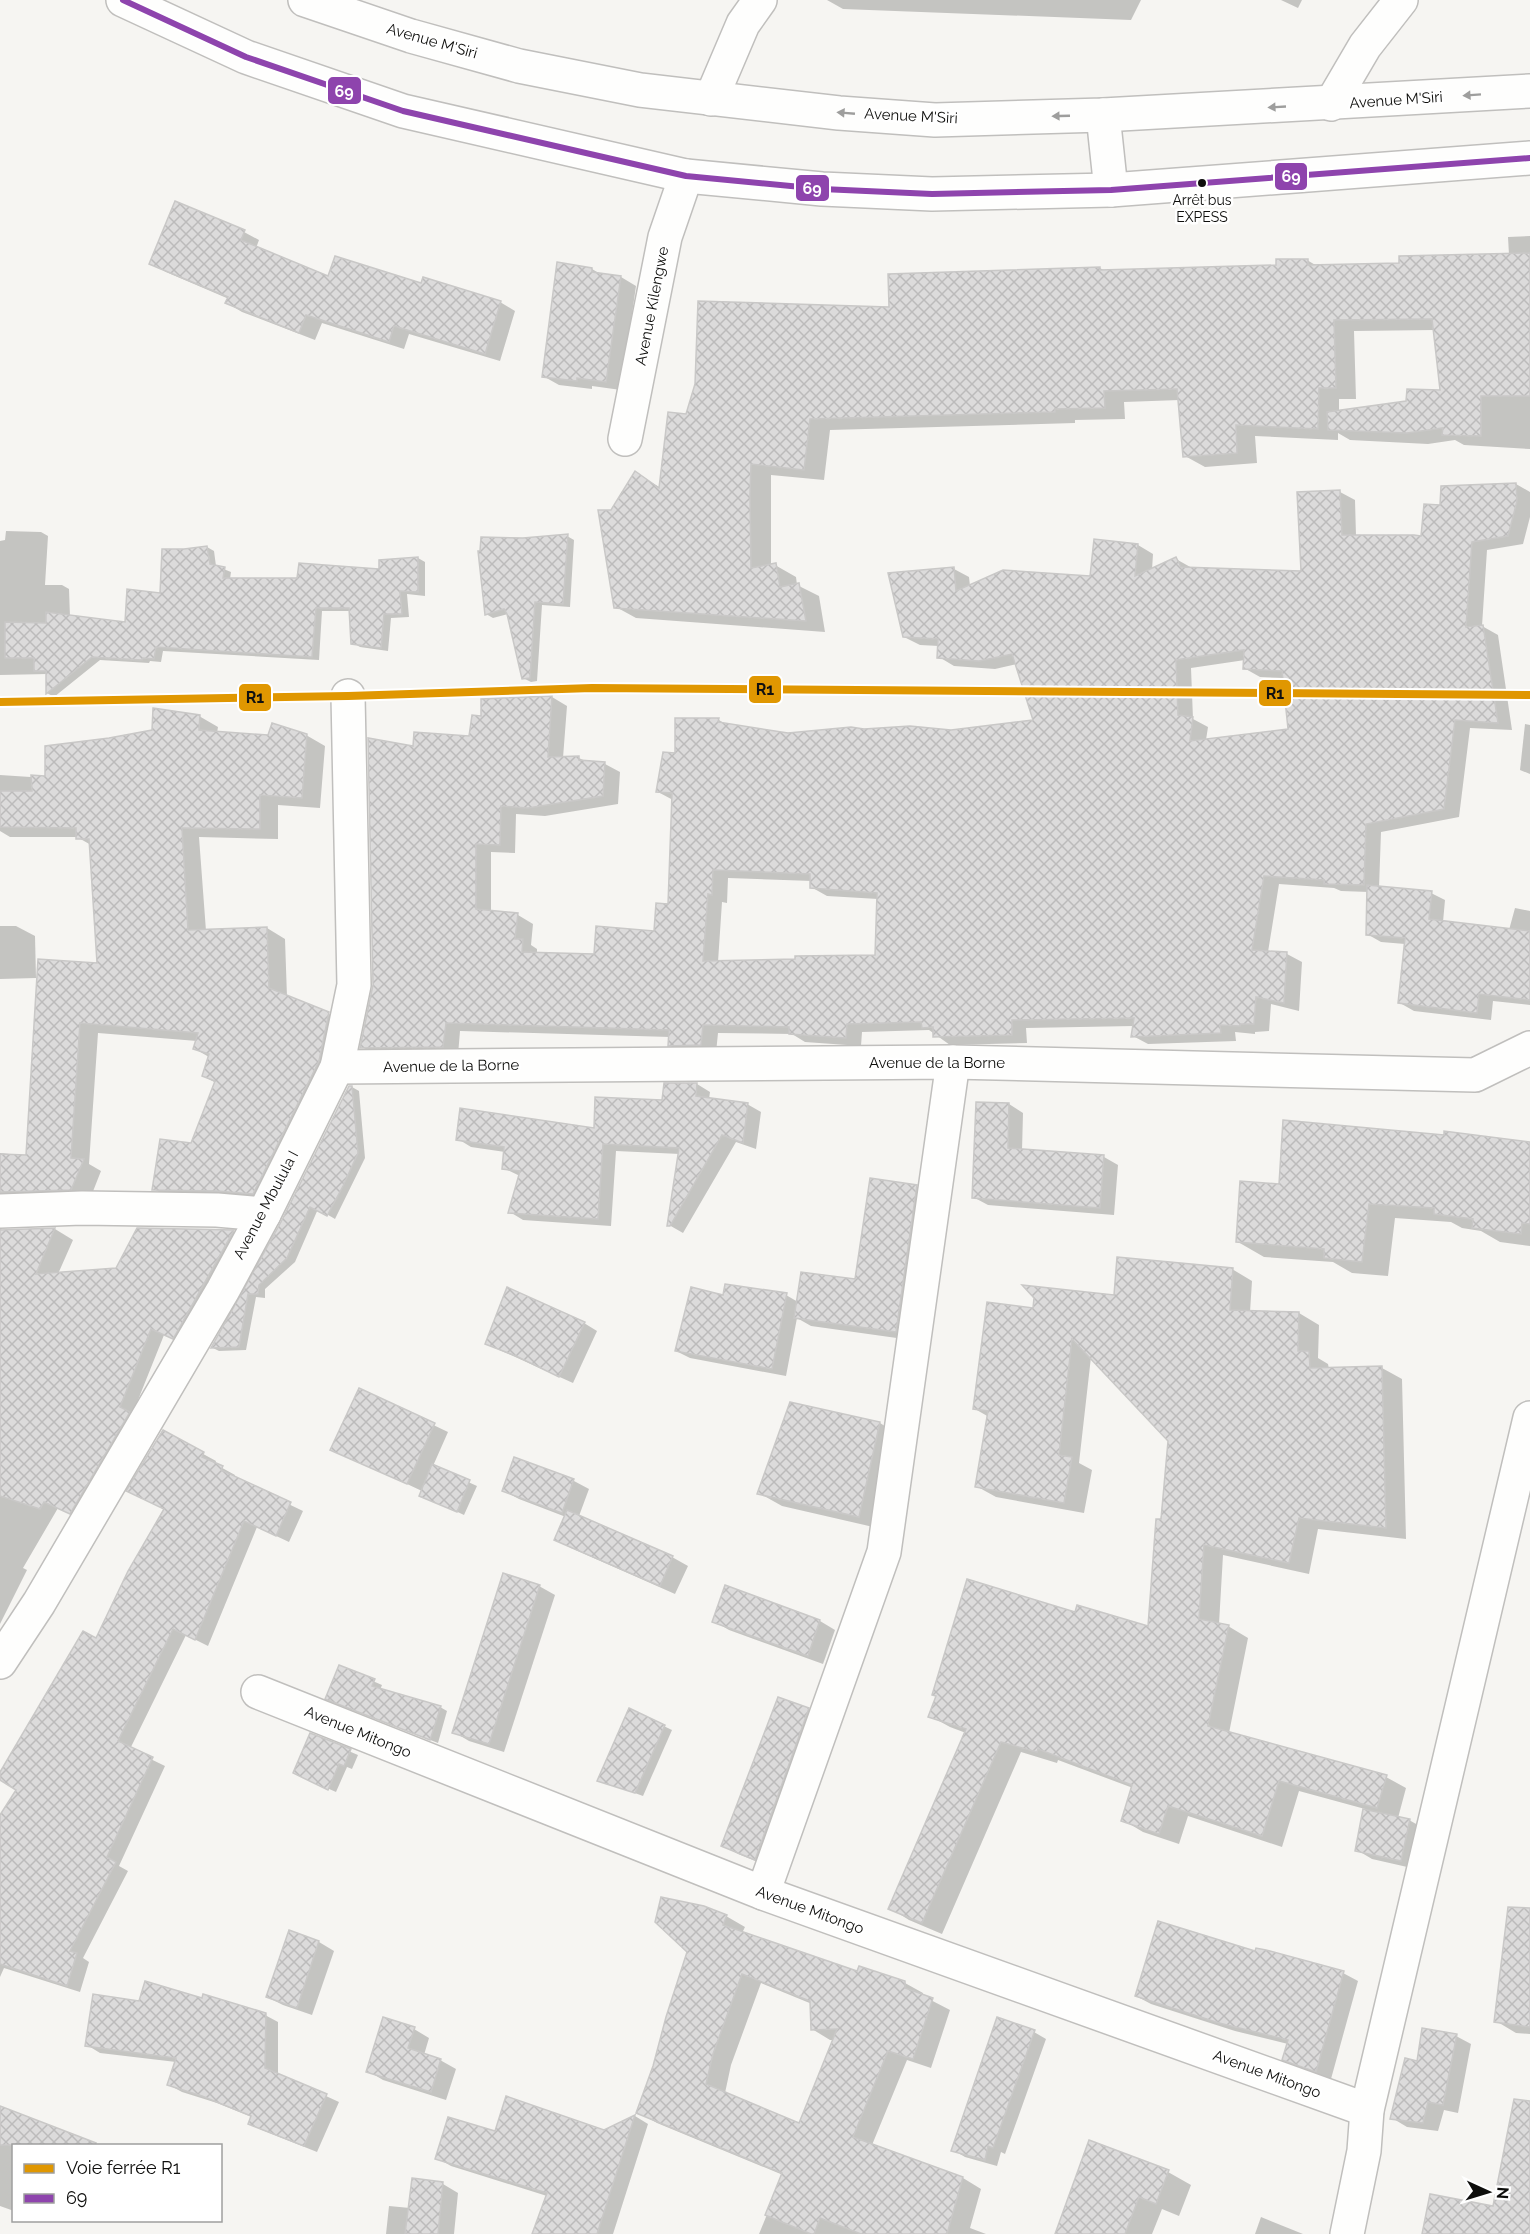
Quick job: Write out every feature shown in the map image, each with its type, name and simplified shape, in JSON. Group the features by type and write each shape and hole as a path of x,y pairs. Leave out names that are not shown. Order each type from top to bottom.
{"main road":[{"path":"123,0 246,57 403,111 686,176 822,189 932,194 1111,190 1530,158"},
{"name":"Avenue M'Siri","path":"305,0 411,36 519,66 640,90 935,120 1103,115 1530,92"},
{"path":"711,99 743,24 760,0"},
{"path":"1331,104 1365,46 1401,0"},
{"path":"1103,115 1111,190"},
{"name":"Avenue Kilengwe","path":"625,439 665,237 686,176"},
{"name":"Avenue Mbulula I","path":"0,1662 45,1593 223,1290 232,1269 264,1214 337,1067 354,985 348,696"},
{"name":"Avenue de la Borne","path":"337,1067 953,1062 1475,1075 1530,1048"},
{"path":"762,1893 884,1552 953,1062"},
{"path":"0,1211 82,1208 195,1209 264,1214"},
{"path":"1347,2234 1364,2151 1367,2110 1530,1418"},
{"name":"Avenue Mitongo","path":"258,1692 762,1893 1367,2110"}],"building":[{"path":"175,201 245,230 241,240 328,276 335,256 421,283 423,277 501,301 485,354 394,326 389,342 306,315 299,333 225,303 228,297 149,264"},
{"path":"1530,253 1530,396 1481,396 1481,436 1442,435 1443,428 1407,433 1328,430 1327,412 1406,401 1407,389 1440,390 1432,319 1334,320 1336,388 1319,388 1318,429 1236,425 1237,453 1183,457 1177,389 1104,391 1105,408 1055,409 1055,412 810,419 804,470 751,464 750,494 751,568 776,563 780,587 799,583 806,621 614,608 598,510 611,510 635,471 659,488 668,412 686,414 695,384 698,301 889,307 888,274 1100,267 1100,270 1276,265 1276,259 1308,259 1308,265 1399,263 1399,256"},
{"path":"557,262 592,268 592,272 621,276 606,382 542,377"},
{"path":"1516,483 1517,501 1508,536 1472,542 1466,627 1483,625 1498,723 1455,720 1444,809 1366,824 1364,885 1324,884 1324,880 1264,876 1252,950 1287,952 1284,1003 1256,997 1254,1024 1220,1025 1221,1033 1131,1037 1134,1018 1012,1020 1012,1035 933,1037 933,1027 922,1028 921,1022 847,1024 846,1038 789,1034 789,1027 703,1025 701,1045 668,1046 669,1030 446,1023 443,1047 360,1048 373,985 368,738 413,746 414,732 469,736 472,715 481,716 481,699 552,696 548,757 579,756 579,760 605,762 603,796 528,808 501,806 500,845 476,844 476,909 518,913 515,939 523,939 522,952 594,954 596,926 654,931 656,903 668,904 672,793 656,792 663,752 675,753 675,718 719,718 718,722 788,733 851,727 864,729 910,726 951,730 1033,720 1012,654 979,661 937,658 938,639 903,637 888,573 954,567 956,591 1003,570 1090,576 1094,539 1138,544 1135,576 1176,557 1181,567 1301,571 1297,492 1340,490 1342,535 1421,536 1424,504 1440,505 1441,486","holes":["1244,650 1243,669 1282,671 1288,729 1190,741 1193,717 1178,715 1176,660","713,870 810,874 810,888 877,893 875,955 703,961 708,894 712,895"]},
{"path":"568,534 563,604 535,602 530,678 522,679 507,614 504,609 485,615 478,551 480,551 481,537 523,538"},
{"path":"207,546 210,564 225,567 223,578 297,578 299,563 379,569 379,560 418,557 418,592 400,591 402,614 384,614 381,648 351,644 349,608 316,608 312,657 156,647 154,659 92,657 46,694 46,671 34,671 34,658 5,658 5,622 46,623 46,612 125,622 127,589 160,593 162,549"},
{"path":"153,708 200,715 199,730 268,735 272,723 307,734 302,798 260,795 260,829 182,828 188,930 267,927 269,988 329,1012 319,1061 253,1194 152,1190 160,1139 191,1143 215,1081 202,1076 209,1054 193,1049 198,1033 80,1023 71,1158 84,1159 71,1190 0,1192 0,1154 26,1155 38,959 97,963 89,839 76,839 76,828 0,827 0,791 32,791 31,775 45,776 45,746 152,730"},
{"path":"1367,885 1432,891 1429,919 1530,931 1530,1000 1479,994 1477,1013 1398,1003 1405,938 1366,935"},
{"path":"664,1083 697,1083 696,1096 748,1103 743,1143 722,1135 670,1226 667,1226 679,1148 603,1144 598,1219 508,1213 520,1171 502,1169 504,1147 456,1140 460,1108 594,1128 595,1097 662,1100"},
{"path":"349,1086 352,1086 358,1153 343,1186 327,1216 310,1207 287,1258 259,1285 258,1294 248,1294 239,1347 211,1348 281,1222"},
{"path":"976,1102 1009,1103 1008,1148 1104,1155 1100,1208 972,1198"},
{"path":"1283,1120 1444,1135 1444,1131 1530,1142 1530,1224 1522,1223 1521,1234 1472,1228 1473,1219 1434,1214 1434,1208 1369,1204 1362,1262 1324,1258 1324,1249 1236,1242 1240,1181 1279,1184"},
{"path":"870,1178 917,1185 896,1332 794,1318 801,1272 855,1279"},
{"path":"55,1228 36,1274 116,1268 137,1228 234,1230 173,1339 151,1329 120,1407 130,1412 70,1514 44,1502 40,1509 0,1496 0,1230"},
{"path":"1117,1257 1233,1268 1230,1310 1299,1312 1298,1351 1309,1351 1310,1368 1382,1366 1386,1528 1299,1518 1289,1563 1204,1545 1199,1619 1229,1625 1208,1726 1387,1775 1377,1808 1279,1781 1262,1836 1168,1806 1159,1834 1121,1821 1132,1785 1038,1749 1037,1752 1001,1742 922,1923 888,1909 966,1729 928,1717 936,1696 932,1695 967,1579 1075,1612 1077,1605 1148,1626 1156,1519 1161,1519 1168,1441 1072,1339 1059,1455 1072,1457 1064,1503 975,1487 988,1411 973,1409 987,1302 1033,1308 1034,1298 1022,1285 1114,1295"},
{"path":"725,1284 787,1293 772,1369 675,1351 691,1287 723,1295"},
{"path":"507,1287 585,1322 559,1377 485,1344"},
{"path":"359,1388 435,1423 407,1484 330,1450"},
{"path":"790,1402 880,1422 859,1517 757,1494"},
{"path":"163,1430 204,1452 202,1457 223,1466 221,1470 291,1502 276,1536 244,1521 195,1640 173,1629 118,1741 153,1757 107,1857 116,1862 70,1951 77,1953 67,1986 0,1964 0,1815 16,1790 0,1780 0,1772 83,1631 96,1638 128,1571 164,1509 126,1491"},
{"path":"514,1457 574,1479 562,1513 502,1491"},
{"path":"432,1464 470,1480 457,1512 419,1496"},
{"path":"567,1510 673,1556 660,1586 554,1540"},
{"path":"503,1573 540,1585 489,1744 452,1733"},
{"path":"725,1585 820,1620 808,1656 712,1622"},
{"path":"339,1665 375,1679 372,1686 441,1706 430,1740 325,1699"},
{"path":"778,1697 809,1708 755,1860 721,1846"},
{"path":"629,1708 665,1725 635,1793 597,1781"},
{"path":"310,1733 351,1749 344,1766 339,1764 328,1790 293,1773"},
{"path":"1363,1809 1410,1819 1401,1861 1355,1851"},
{"path":"661,1897 704,1906 727,1915 723,1925 857,1971 859,1966 905,1981 905,1988 933,1998 913,2059 888,2051 853,2137 963,2177 947,2234 861,2234 820,2218 814,2234 811,2234 765,2215 782,2173 636,2113 653,2066 687,1952 655,1922","holes":["742,1974 810,2001 811,2030 837,2029 799,2123 706,2084 713,2054"]},
{"path":"1508,1907 1530,1908 1530,2027 1494,2022"},
{"path":"1158,1921 1255,1951 1256,1948 1266,1950 1344,1971 1316,2072 1282,2060 1288,2040 1219,2023 1135,1996"},
{"path":"289,1930 319,1941 297,2008 266,1997"},
{"path":"145,1981 202,1998 203,1994 266,2013 265,2068 327,2094 304,2146 248,2124 251,2116 167,2085 176,2058 85,2046 93,1994 139,2001"},
{"path":"383,2017 415,2027 408,2048 441,2059 431,2092 366,2072"},
{"path":"997,2017 1035,2030 993,2148 988,2146 985,2160 951,2151"},
{"path":"1422,2028 1457,2034 1443,2105 1428,2102 1423,2123 1390,2119 1405,2058 1417,2061"},
{"path":"506,2096 604,2130 635,2115 597,2234 532,2234 547,2193 435,2159 448,2117 495,2131"},
{"path":"1514,2099 1530,2101 1530,2234 1422,2234 1430,2194 1493,2206"},
{"path":"0,2106 96,2143 96,2144 0,2145"},
{"path":"1089,2140 1169,2170 1156,2204 1139,2197 1125,2234 1055,2234"},
{"path":"412,2178 443,2182 438,2234 405,2234"}],"rail line":[{"name":"R1","path":"0,702 348,696 592,688 1530,695"}],"transit line":[{"name":"69","path":"123,0 246,57 403,111 686,176 822,189 932,194 1111,190 1530,158"}],"place":[{"name":"Arrêt bus EXPESS","path":"1202,183"}]}
